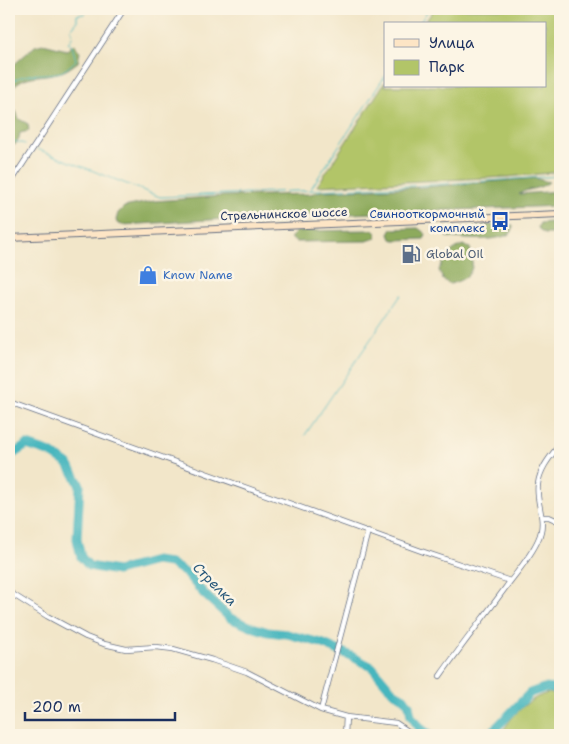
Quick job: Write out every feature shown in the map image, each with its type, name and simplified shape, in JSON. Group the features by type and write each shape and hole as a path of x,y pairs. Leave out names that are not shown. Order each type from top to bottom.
{"main road":[{"name":"Стрельнинское шоссе","path":"9,238 560,214"}],"street":[{"path":"9,185 124,9"},
{"path":"9,402 510,581"},
{"path":"440,676 538,540 542,528 538,494 539,478 547,462 560,444"},
{"path":"542,517 549,517 560,522"},
{"path":"321,710 368,531"},
{"path":"9,592 86,637 104,644 126,649 156,647 173,649 212,660 247,672 321,710 346,717 396,723 414,735"},
{"path":"345,735 346,717"}],"green space":[{"path":"434,9 560,9 560,172 508,177 317,186 384,84 384,88 546,88 546,22 425,22"},
{"path":"43,44 67,50 74,44 80,52 78,62 60,72 24,79 9,93 9,69 35,46"},
{"path":"16,111 19,119 28,124 29,131 20,133 15,145 9,143 10,115"},
{"path":"534,178 549,182 519,194 560,191 560,206 243,218 122,225 117,223 116,220 118,213 124,207 154,201 426,187"},
{"path":"560,221 560,234 545,234 538,227 540,223"},
{"path":"485,225 513,225 512,232 499,238 461,239 446,237 455,229 474,228"},
{"path":"418,228 426,234 424,239 395,240 391,239 389,234 392,229"},
{"path":"373,230 376,233 376,238 367,241 296,242 290,238 297,231"},
{"path":"463,245 470,248 472,267 467,276 450,284 443,280 439,270 451,252"},
{"path":"548,693 554,694 560,702 560,735 499,735 523,707 537,697"}],"waterway":[{"path":"9,86 19,77 61,72 73,63 76,60 72,46 68,43 73,36 71,29 77,22 77,15 84,14 88,9"},
{"path":"420,22 429,9"},
{"path":"310,190 384,78"},
{"path":"9,140 25,144"},
{"path":"37,149 160,197 430,185 560,176"},
{"path":"305,435 401,295"},
{"name":"Стрелка","path":"9,459 27,445 51,453 68,464 80,485 77,539 81,557 89,566 117,571 155,561 170,563 187,574 204,594 230,618 268,632 287,634 321,643 372,667 393,692 404,698 409,705 411,716 419,727 430,735"},
{"name":"Стрелка","path":"489,735 530,693 544,688 555,689 560,696"}],"place":[{"name":"Свинооткормочный комплекс","path":"500,221"},
{"name":"Global Oil","path":"411,254"},
{"name":"Know Name","path":"148,275"}]}
